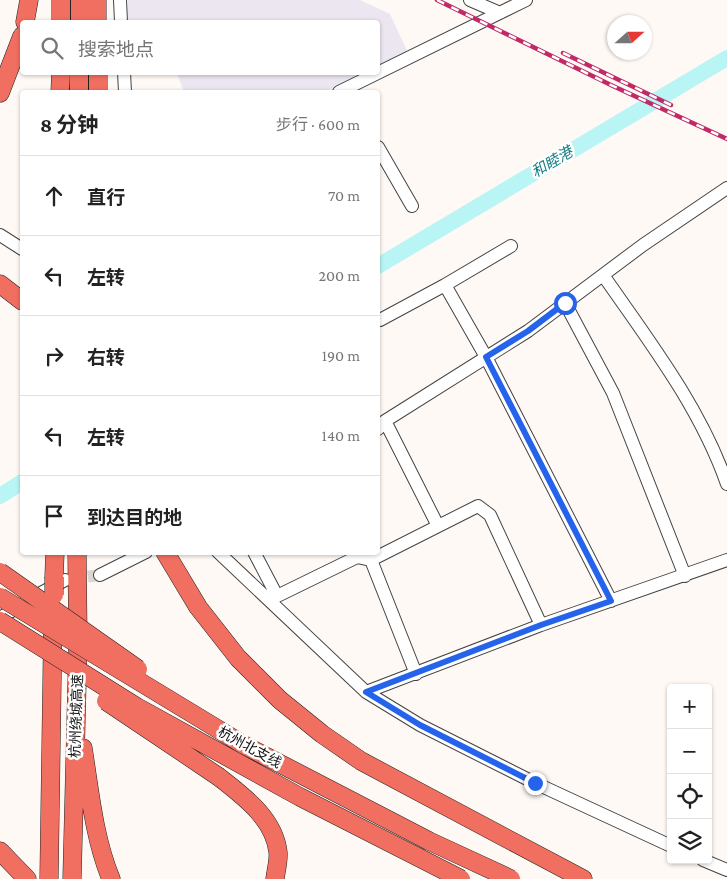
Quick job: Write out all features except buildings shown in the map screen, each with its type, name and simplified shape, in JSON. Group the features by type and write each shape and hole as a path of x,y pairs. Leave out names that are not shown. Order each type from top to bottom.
{"highway":[{"path":"25,20 29,0"},
{"path":"61,0 61,20"},
{"path":"80,0 80,20"},
{"path":"96,0 97,20"},
{"path":"0,93 20,41"},
{"path":"60,75 60,90"},
{"path":"79,75 79,90"},
{"path":"98,75 98,90"},
{"path":"0,284 20,299"},
{"name":"杭州绕城高速","path":"50,879 54,595 59,579 55,555"},
{"name":"杭州绕城高速","path":"72,879 78,643 77,555"},
{"path":"167,555 198,607 238,658 280,700 322,734 361,762 583,879"},
{"path":"0,572 244,745"},
{"name":"杭州北支线","path":"0,596 244,745 429,841 511,879"},
{"path":"0,622 131,718 219,777 249,801 270,827 278,852 276,879"},
{"name":"杭州北支线","path":"0,622 154,716 300,797 461,879"},
{"path":"76,704 96,826 104,862 111,879"},
{"path":"0,851 27,879"},
{"path":"0,868 10,879"}],"street":[{"path":"120,0 121,20"},
{"path":"470,0 500,14"},
{"path":"380,74 500,14 520,2"},
{"path":"124,75 125,90"},
{"path":"347,90 377,75"},
{"path":"380,150 412,206"},
{"path":"438,526 381,425 528,331 643,245 727,188"},
{"path":"0,235 20,248"},
{"path":"380,320 511,246"},
{"path":"604,275 672,374 718,459 727,484"},
{"path":"445,285 486,357 611,601"},
{"path":"565,303 612,393 685,576"},
{"path":"273,598 356,555 371,560 478,506 490,515 541,625"},
{"path":"100,575 140,555"},
{"path":"222,555 273,598 366,692 420,725 535,783 667,844"},
{"path":"255,555 273,598"},
{"path":"371,560 416,674"},
{"path":"366,692 541,625 727,560"},
{"path":"0,622 59,579"},
{"path":"712,864 727,870"}],"shaded area":[{"path":"128,0 360,0 390,14 408,53 380,67 380,20 127,20"},
{"path":"178,75 362,75 329,90 183,90"}],"waterway":[{"name":"和睦港","path":"380,265 727,58"},
{"name":"和睦港","path":"0,496 20,483"}],"tunnel":[{"path":"70,579 100,575"}],"railway":[{"path":"437,0 727,139"},
{"path":"563,53 671,105"}],"route":[{"path":"535,783 420,725 366,692 541,625 611,601 486,357 528,331 565,303"}]}
